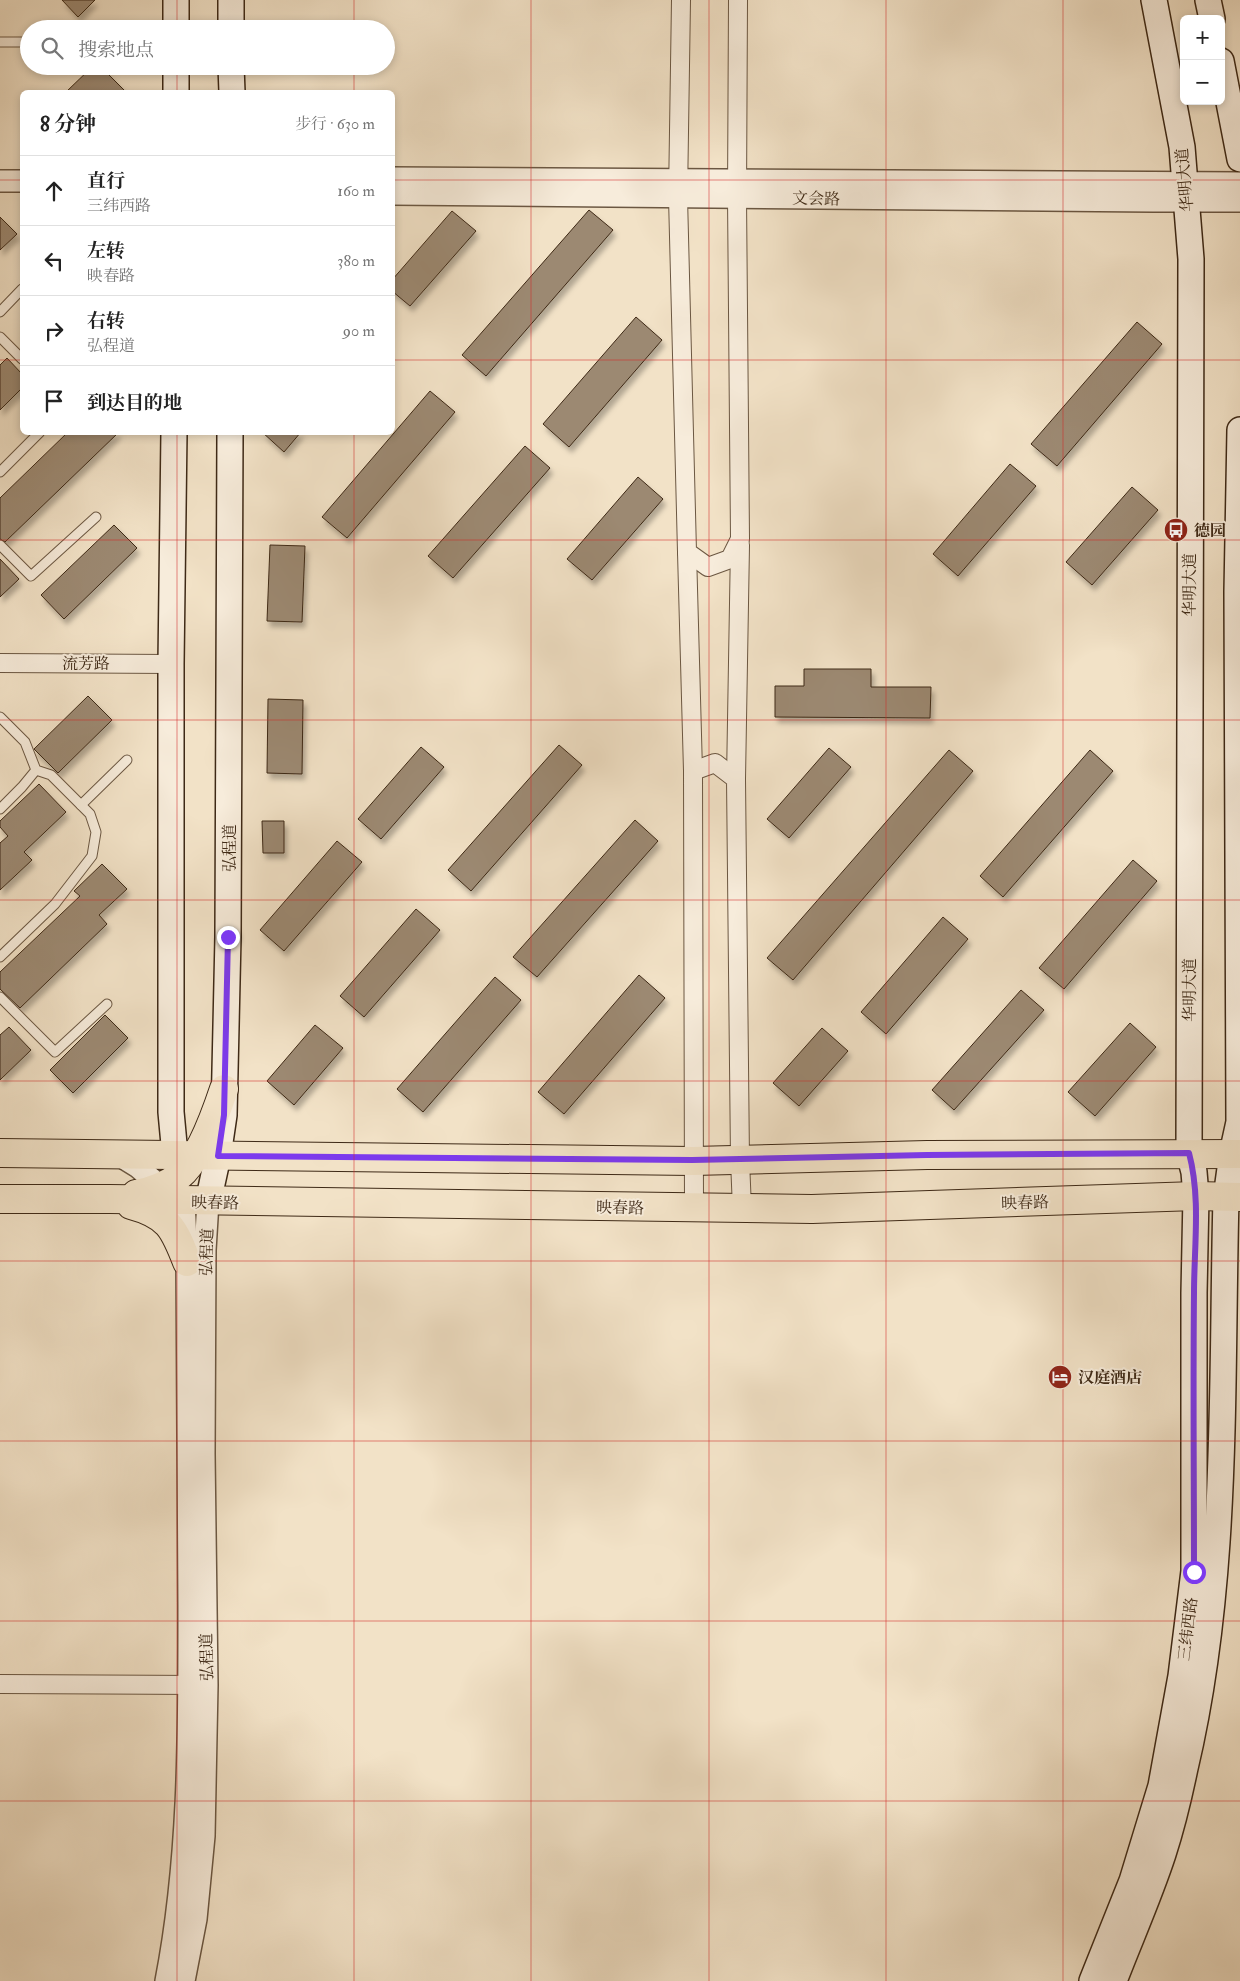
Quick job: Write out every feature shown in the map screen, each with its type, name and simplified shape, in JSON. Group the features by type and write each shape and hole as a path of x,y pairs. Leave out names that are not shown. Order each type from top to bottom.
{"main road":[{"path":"176,0 176,20"},
{"path":"231,0 231,20"},
{"name":"华明大道","path":"1154,0 1182,147 1191,259 1193,1174"},
{"path":"1208,0 1211,15"},
{"path":"176,75 176,90"},
{"path":"231,75 232,90"},
{"path":"1225,82 1240,159"},
{"path":"1234,1176 1239,1122 1237,592 1240,430"},
{"name":"弘程道","path":"174,435 171,664 171,1093 172,1132 187,1183"},
{"name":"弘程道","path":"224,1089 228,937 230,435"},
{"path":"187,1183 224,1089"},
{"path":"116,1154 144,1147 152,1140 164,1122 171,1093"},
{"name":"映春路","path":"0,1153 116,1154 187,1183 742,1209 822,1209 1193,1174 1234,1176"},
{"name":"映春路","path":"0,1199 110,1199 187,1183 692,1160 927,1155 1234,1176"},
{"name":"三纬西路","path":"1092,1981 1132,1881 1161,1786 1181,1676 1194,1572 1193,1174"},
{"name":"三纬西路","path":"1114,1981 1163,1854 1186,1767 1202,1677 1215,1580 1234,1176"},
{"path":"110,1199 147,1209 167,1222 196,1262"}],"street":[{"path":"681,0 678,188 693,771 692,1160 694,1208"},
{"path":"738,0 737,189 740,539 736,779 742,1209"},
{"name":"文会路","path":"395,178 678,188 1186,192 1240,200"},
{"path":"0,181 20,181"},
{"name":"文会路","path":"1186,192 1240,183"},
{"name":"文会路","path":"395,194 678,188"},
{"path":"687,552 708,567 730,559 740,539"},
{"name":"流芳路","path":"0,663 171,664"},
{"path":"693,771 715,763 736,779"},
{"name":"弘程道","path":"184,1981 196,1920 204,1836 198,1685 196,1262 187,1183"},
{"path":"0,1684 198,1685"},
{"name":"弘程道","path":"166,1981 176,1931 183,1865 188,1776 198,1685"}],"lane":[{"path":"0,42 20,42"},
{"path":"0,312 20,291"},
{"path":"0,337 20,356"},
{"path":"0,472 37,435"},
{"path":"0,544 32,576 96,517"},
{"path":"0,718 25,742 36,770"},
{"path":"80,805 127,760"},
{"path":"0,957 55,904 92,856 96,832 90,814 51,775 36,770"},
{"path":"0,809 36,770"},
{"path":"0,997 55,1052 107,1004"}],"building":[{"path":"62,0 95,0 78,17"},
{"path":"84,75 109,75 124,90 68,90"},
{"path":"589,210 613,230 486,376 462,355"},
{"path":"452,211 476,231 410,306 395,294 395,277"},
{"path":"0,217 17,234 0,250"},
{"path":"636,317 662,340 569,447 543,424"},
{"path":"1137,322 1162,344 1057,466 1031,444"},
{"path":"7,358 20,372 20,390 0,410 0,365"},
{"path":"430,391 455,412 347,538 322,517 392,435 395,435 395,432"},
{"path":"65,435 116,435 5,542 0,539 0,498"},
{"path":"265,435 298,435 284,452"},
{"path":"525,446 550,468 453,578 428,556"},
{"path":"1010,464 1036,486 958,576 933,554"},
{"path":"638,477 663,499 592,580 567,559"},
{"path":"1132,487 1158,510 1092,585 1066,562"},
{"path":"114,525 137,548 64,619 41,595"},
{"path":"270,545 305,546 302,622 267,621"},
{"path":"0,559 19,579 0,597"},
{"path":"804,669 871,669 871,687 931,687 930,718 775,717 775,686 804,686"},
{"path":"88,696 112,720 58,773 34,749"},
{"path":"268,699 303,700 302,774 267,773"},
{"path":"559,745 582,765 471,891 448,870"},
{"path":"421,747 444,767 381,839 358,819"},
{"path":"829,748 851,767 789,838 767,819"},
{"path":"949,750 973,771 793,980 767,958"},
{"path":"1090,750 1113,771 1003,897 980,876"},
{"path":"39,784 66,812 24,852 32,860 0,890 0,843 8,836 0,827 0,821"},
{"path":"635,820 658,841 537,977 513,957"},
{"path":"262,821 284,821 284,853 263,853"},
{"path":"337,841 362,862 284,951 260,930"},
{"path":"1133,860 1157,881 1064,989 1039,968"},
{"path":"102,864 127,889 99,915 107,924 20,1008 0,989 0,972 80,896 74,891"},
{"path":"416,909 440,930 364,1017 340,996"},
{"path":"943,917 968,939 886,1034 861,1012"},
{"path":"639,975 665,998 564,1114 538,1092"},
{"path":"495,977 521,1000 423,1112 397,1089"},
{"path":"1021,990 1044,1010 954,1110 932,1090"},
{"path":"105,1015 128,1038 73,1093 50,1070"},
{"path":"1130,1023 1156,1047 1095,1116 1068,1092"},
{"path":"315,1025 343,1048 294,1105 267,1081"},
{"path":"9,1027 31,1050 0,1080 0,1035"},
{"path":"822,1028 848,1051 799,1106 773,1083"}],"place":[{"name":"德园","path":"1176,530"},
{"name":"汉庭酒店","path":"1060,1377"}],"route":[{"path":"228,937 224,1115 218,1156 740,1160 927,1155 1189,1153 1194,1172 1196,1196 1194,1572"}]}
